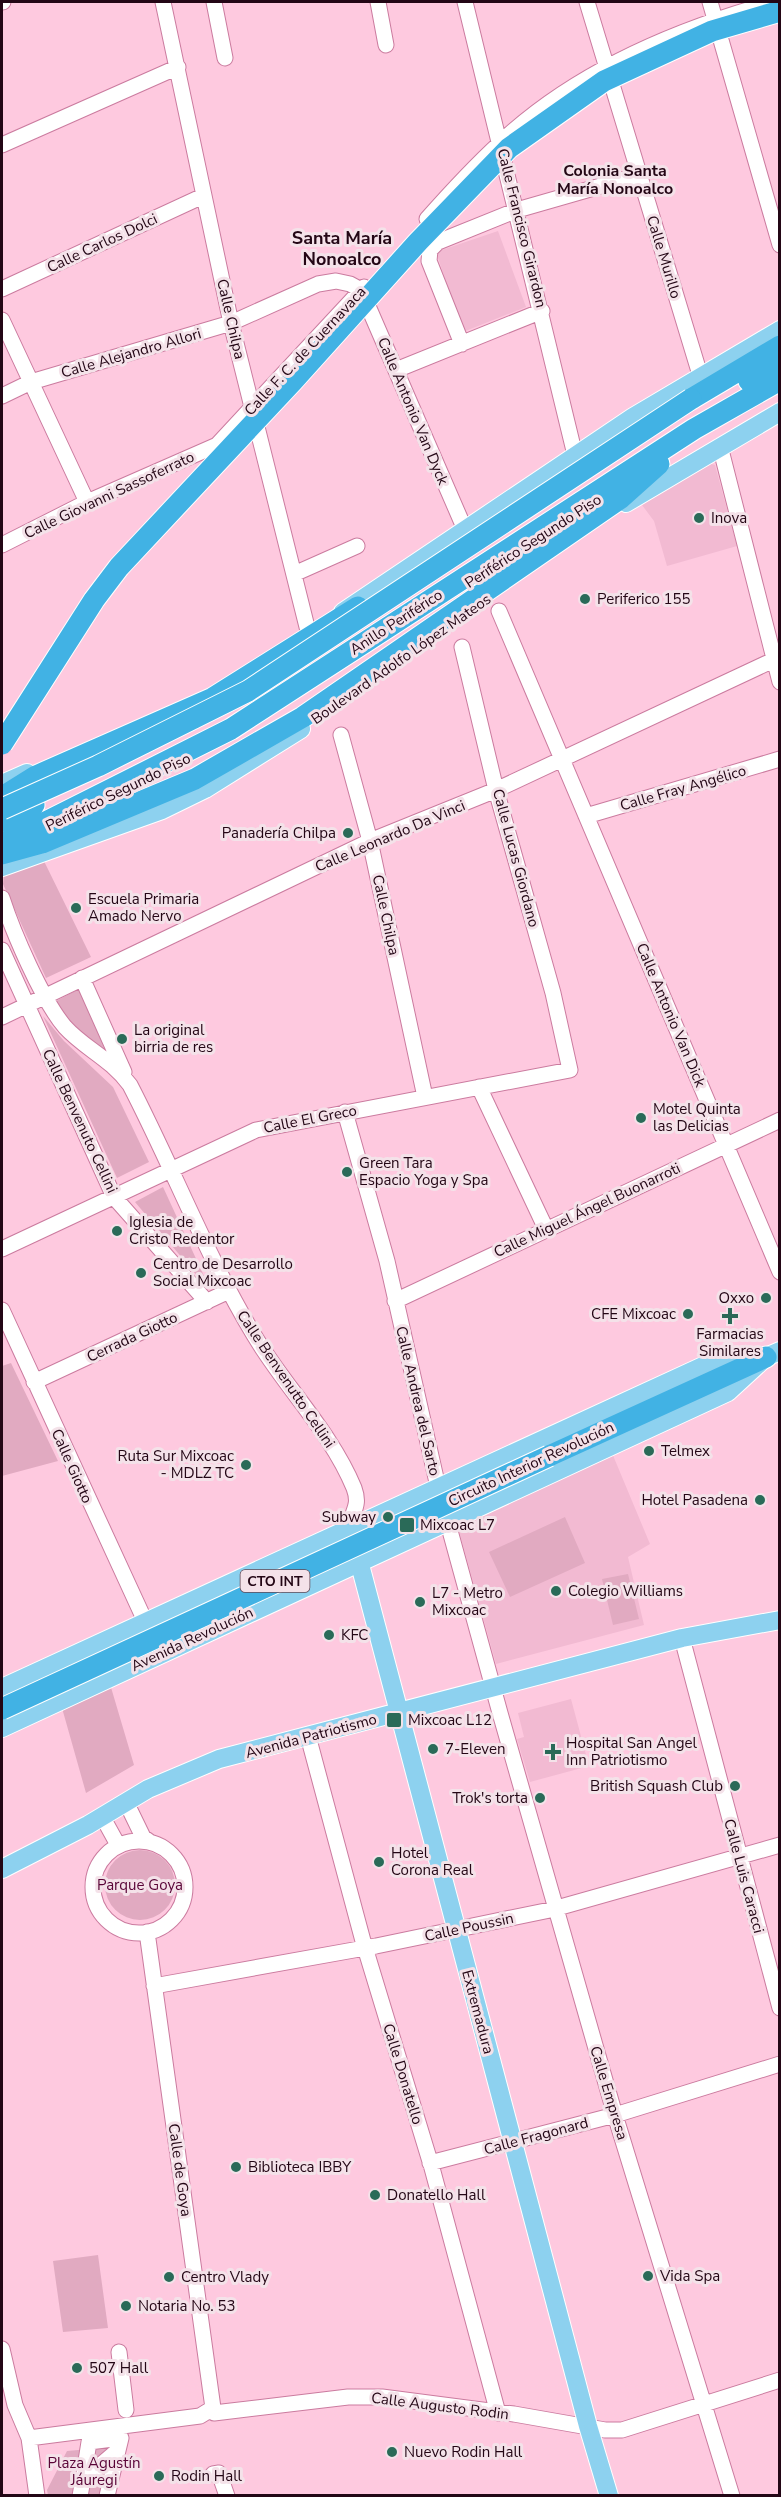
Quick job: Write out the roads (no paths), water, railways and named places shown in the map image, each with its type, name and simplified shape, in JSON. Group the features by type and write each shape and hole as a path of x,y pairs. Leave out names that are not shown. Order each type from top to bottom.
{"highway":[{"path":"2,744 94,600 119,567 293,381 418,242 509,148 604,81 712,31 780,11"},
{"name":"Periférico Segundo Piso","path":"2,809 98,766 248,691 691,399 780,346"},
{"name":"Anillo Periférico","path":"2,821 220,714 589,480 780,363"},
{"name":"Anillo Periférico","path":"2,846 231,729 694,429 780,380"},
{"name":"Periférico Segundo Piso","path":"2,846 158,775 232,736 672,451 779,387"},
{"path":"2,866 41,844 195,779 303,717 621,498 672,451"},
{"path":"2,797 36,776 213,698 532,497 589,480"},
{"path":"2,854 41,844"},
{"name":"Circuito Interior Revolución","path":"2,1709 773,1354"}],"main road":[{"path":"2,784 206,691 309,634 466,532 575,455 780,330"},
{"name":"Boulevard Adolfo López Mateos","path":"2,866 162,810 205,789 319,717 455,618 627,503 780,411"},
{"name":"CTO INT","path":"2,1688 714,1361 773,1354"},
{"name":"Avenida Revolución","path":"2,1728 358,1561 728,1392 773,1354"},
{"name":"Extremadura","path":"350,1527 588,2426 609,2496"},
{"name":"Avenida Patriotismo","path":"2,1869 180,1774 219,1759 494,1689 682,1638 780,1620"}],"street":[{"name":"Calle Chilpa","path":"163,2 231,323 309,634"},
{"path":"214,2 225,58"},
{"path":"378,2 386,45"},
{"name":"Calle Francisco Girardon","path":"465,2 501,142 575,455"},
{"name":"Calle Murillo","path":"587,2 701,378"},
{"path":"710,2 780,245"},
{"name":"Calle F. C. de Cuernavaca","path":"217,445 501,142 553,101 606,68 716,18 775,2"},
{"path":"2,145 178,67"},
{"path":"462,344 429,261 430,250 438,242 517,210 639,175"},
{"name":"Calle Carlos Dolci","path":"2,289 203,196"},
{"name":"Calle Alejandro Allori","path":"2,396 31,382 231,323 318,284 336,281 350,284 361,290"},
{"name":"Calle Antonio Van Dyck","path":"361,290 466,532"},
{"path":"396,370 542,311"},
{"path":"2,320 87,502"},
{"name":"Calle Giovanni Sassoferrato","path":"2,545 87,502 217,445"},
{"path":"720,446 777,658 780,682"},
{"path":"294,574 357,546"},
{"path":"499,611 561,759"},
{"name":"Calle Lucas Giordano","path":"462,647 496,790 553,993 570,1070"},
{"name":"Calle Leonardo Da Vinci","path":"2,1017 370,841 496,790 777,658"},
{"name":"Calle Chilpa","path":"341,735 370,841 425,1097"},
{"name":"Calle Antonio Van Dick","path":"561,759 780,1272"},
{"name":"Calle Fray Angélico","path":"586,816 780,759"},
{"name":"Calle Benvenutto Cellini","path":"2,898 45,996 65,1027 112,1064 130,1085 229,1291 268,1356 319,1428 344,1469 356,1498 356,1512 350,1527"},
{"name":"Calle Benvenuto Cellini","path":"2,950 114,1197 207,1302"},
{"path":"82,978 130,1085"},
{"name":"Calle El Greco","path":"2,1249 256,1130 570,1070"},
{"path":"479,1087 546,1229"},
{"name":"Calle Andrea del Sarto","path":"345,1112 395,1301 438,1487 494,1689"},
{"name":"Calle Miguel Ángel Buonarroti","path":"395,1301 780,1120"},
{"name":"Cerrada Giotto","path":"34,1382 229,1291"},
{"name":"Calle Giotto","path":"2,1310 5,1329 34,1382 145,1621"},
{"name":"Calle Luis Caracci","path":"682,1638 780,2008"},
{"name":"Calle Empresa","path":"494,1689 615,2115 706,2404 732,2496"},
{"name":"Calle Donatello","path":"308,1736 365,1948 430,2163 498,2413"},
{"path":"126,1802 143,1837 164,1848 176,1859 183,1874 185,1890 181,1905 172,1919 160,1928 134,1933 117,1928 103,1916 94,1899 95,1871 105,1855 118,1845 130,1841 150,1842"},
{"path":"102,1816 118,1845"},
{"name":"Calle Poussin","path":"154,1986 365,1948 555,1908 780,1845"},
{"name":"Calle de Goya","path":"147,1932 213,2408"},
{"name":"Calle Fragonard","path":"430,2163 615,2115 780,2064"},
{"path":"2,2349 15,2402 29,2438 37,2496"},
{"path":"119,2352 126,2410"},
{"name":"Calle Augusto Rodin","path":"29,2438 200,2416 213,2408 214,2413 370,2396 605,2430 622,2430 780,2380"},
{"path":"80,2496 89,2442 119,2444"},
{"path":"83,2480 119,2444"},
{"path":"107,2496 119,2444"},
{"path":"213,2474 219,2473 227,2496"}],"place":[{"name":"Inova","path":"699,518"},
{"name":"Periferico 155","path":"585,599"},
{"name":"Panadería Chilpa","path":"348,833"},
{"name":"Escuela Primaria Amado Nervo","path":"76,908"},
{"name":"La original birria de res","path":"122,1039"},
{"name":"Motel Quinta las Delicias","path":"641,1118"},
{"name":"Green Tara Espacio Yoga y Spa","path":"347,1172"},
{"name":"Iglesia de Cristo Redentor","path":"117,1231"},
{"name":"Centro de Desarrollo Social Mixcoac","path":"141,1273"},
{"name":"Oxxo","path":"766,1298"},
{"name":"CFE Mixcoac","path":"688,1314"},
{"name":"Farmacias Similares","path":"730,1316"},
{"name":"Telmex","path":"649,1451"},
{"name":"Ruta Sur Mixcoac - MDLZ TC","path":"246,1465"},
{"name":"Hotel Pasadena","path":"760,1500"},
{"name":"Subway","path":"388,1517"},
{"name":"Mixcoac L7","path":"407,1525"},
{"name":"Colegio Williams","path":"556,1591"},
{"name":"L7 - Metro Mixcoac","path":"420,1602"},
{"name":"KFC","path":"329,1635"},
{"name":"Mixcoac L12","path":"394,1720"},
{"name":"7-Eleven","path":"433,1749"},
{"name":"Hospital San Angel Inn Patriotismo","path":"553,1752"},
{"name":"British Squash Club","path":"735,1786"},
{"name":"Trok's torta","path":"540,1798"},
{"name":"Hotel Corona Real","path":"379,1862"},
{"name":"Biblioteca IBBY","path":"236,2167"},
{"name":"Donatello Hall","path":"375,2195"},
{"name":"Vida Spa","path":"648,2276"},
{"name":"Centro Vlady","path":"169,2277"},
{"name":"Notaria No. 53","path":"126,2306"},
{"name":"507 Hall","path":"77,2368"},
{"name":"Nuevo Rodin Hall","path":"392,2452"},
{"name":"Rodin Hall","path":"159,2476"}],"district":[{"name":"Colonia Santa María Nonoalco","path":"615,179"},
{"name":"Santa María Nonoalco","path":"342,248"}],"park label":[{"name":"Parque Goya","path":"140,1885"},
{"name":"Plaza Agustín Jáuregi","path":"94,2472"}]}
